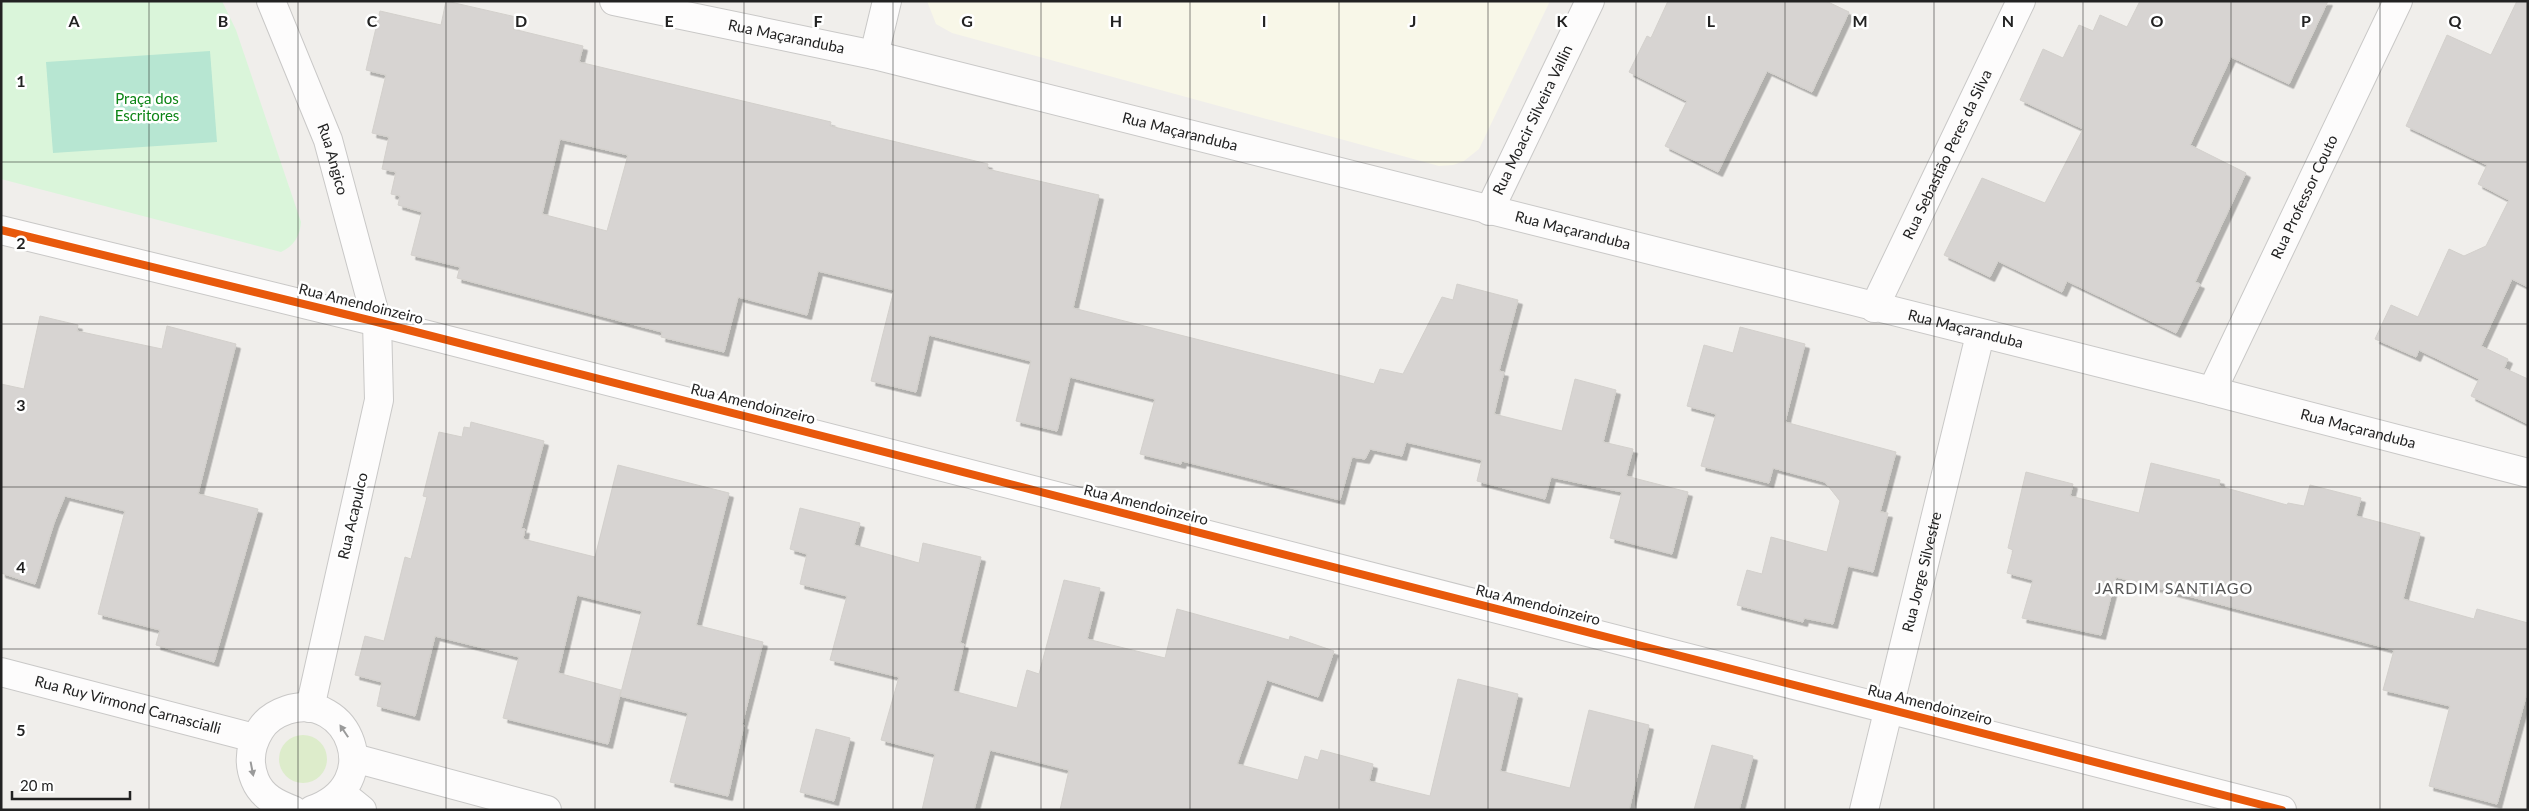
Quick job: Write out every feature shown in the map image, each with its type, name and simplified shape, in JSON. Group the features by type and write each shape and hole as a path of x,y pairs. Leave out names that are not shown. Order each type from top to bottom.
{"street":[{"name":"Rua Angico","path":"271,1 328,140 377,322"},
{"name":"Rua Maçaranduba","path":"614,1 701,11 2212,392 2528,474"},
{"path":"874,55 887,1"},
{"name":"Rua Moacir Silveira Vallin","path":"1490,211 1590,1"},
{"name":"Rua Sebastião Peres da Silva","path":"1874,308 2020,1"},
{"name":"Rua Professor Couto","path":"2212,392 2398,1"},
{"name":"Rua Amendoinzeiro","path":"1,230 377,322 2282,810"},
{"name":"Rua Acapulco","path":"310,708 379,400 377,322"},
{"name":"Rua Jorge Silvestre","path":"1864,810 1980,335"},
{"name":"Rua Ruy Virmond Carnascialli","path":"1,672 254,738"},
{"path":"281,808 264,795 256,782 251,768 250,752 254,738 264,724 277,713 293,708 310,708 327,714 341,726 350,741 354,758 348,783 341,793 327,804 312,810"},
{"path":"354,758 547,810"},
{"path":"341,793 362,810"}],"shaded area":[{"path":"927,1 1550,1 1479,149 1464,161 1453,165 1439,166 952,33 936,24"}],"green space":[{"name":"Praça dos Escritores","path":"1,1 222,1 236,30 301,222 298,236 293,244 281,252 1,179"},
{"path":"210,51 217,142 53,153 46,62"},
{"path":"303,735 312,737 320,742 325,750 327,759 325,768 320,776 312,781 303,783 294,781 286,776 281,768 279,759 281,750 286,742 294,737"}],"building":[{"path":"446,1 516,17 513,29 583,46 579,62 831,122 830,126 988,164 987,169 1099,195 1073,308 1374,384 1380,369 1403,374 1442,297 1453,300 1457,284 1518,300 1499,371 1504,372 1494,414 1562,431 1575,379 1616,390 1603,442 1633,449 1626,476 1688,492 1672,554 1610,538 1622,492 1551,477 1545,499 1477,481 1482,460 1406,442 1402,456 1370,449 1365,459 1352,457 1340,500 1182,461 1181,464 1140,454 1155,399 1070,377 1057,431 1016,421 1031,361 929,335 916,392 871,381 894,290 818,271 807,315 738,297 724,352 661,337 662,332 457,278 460,267 411,255 422,212 398,205 400,196 391,194 396,172 382,169 389,137 372,133 386,75 366,70 380,11 441,25","holes":["560,139 628,155 607,231 542,214"]},
{"path":"1668,1 1826,1 1849,12 1812,92 1767,71 1718,172 1665,146 1687,101 1629,72 1647,36 1651,38"},
{"path":"2140,1 2328,1 2289,84 2231,57 2190,145 2246,173 2195,282 2200,284 2176,333 2067,281 2062,292 1998,261 1990,277 1944,255 1982,178 2045,203 2083,129 2020,100 2043,49 2063,58 2079,25 2093,31 2100,15 2127,27"},
{"path":"2517,1 2528,1 2528,287 2512,279 2481,346 2508,359 2504,368 2528,379 2528,424 2471,396 2479,379 2419,350 2416,357 2375,339 2391,305 2418,317 2449,249 2464,256 2486,246 2509,200 2478,184 2487,165 2406,126 2447,35 2491,55"},
{"path":"40,316 78,325 77,331 162,349 167,326 236,344 198,494 258,509 214,662 156,645 160,630 98,614 125,511 65,496 54,523 35,584 1,573 1,384 24,389"},
{"path":"1740,327 1805,344 1785,422 1896,452 1880,512 1888,513 1873,572 1848,566 1833,624 1804,618 1803,622 1737,605 1747,570 1762,574 1771,537 1827,552 1840,501 1825,482 1773,468 1769,483 1701,466 1716,414 1687,406 1704,345 1733,353"},
{"path":"471,422 544,441 521,529 525,529 523,539 595,557 618,465 729,493 696,625 763,642 742,725 744,725 728,796 670,782 688,713 620,696 642,611 577,595 558,673 621,690 608,744 503,718 519,657 435,636 415,716 377,706 382,682 355,675 365,636 384,641 405,557 411,559 427,497 423,496 439,432 462,437 464,427 470,428"},
{"path":"2151,463 2220,480 2219,486 2287,505 2288,503 2304,506 2310,485 2361,498 2356,516 2420,533 2403,599 2474,619 2477,609 2528,623 2528,689 2497,804 2429,786 2450,706 2383,690 2394,650 2116,577 2101,635 2022,618 2033,580 2007,573 2013,550 2008,548 2026,472 2073,484 2070,496 2139,513"},
{"path":"800,508 860,523 854,545 919,563 923,543 981,557 960,643 964,644 953,691 1017,708 1027,670 1039,674 1064,580 1100,588 1087,639 1165,658 1177,609 1289,640 1290,636 1334,651 1318,697 1267,680 1237,764 1298,780 1305,756 1318,760 1321,750 1373,764 1369,781 1430,796 1458,679 1518,694 1500,771 1570,788 1589,710 1649,725 1629,810 1060,810 1069,770 990,750 974,810 922,810 935,754 881,740 899,677 830,660 847,596 800,584 807,554 790,549"},
{"path":"816,729 850,738 834,801 800,792"},
{"path":"1712,745 1753,756 1739,810 1694,810"}],"cycle path":[{"path":"1,230 377,322 2282,810"}],"district":[{"name":"JARDIM SANTIAGO","path":"2174,588"}]}
